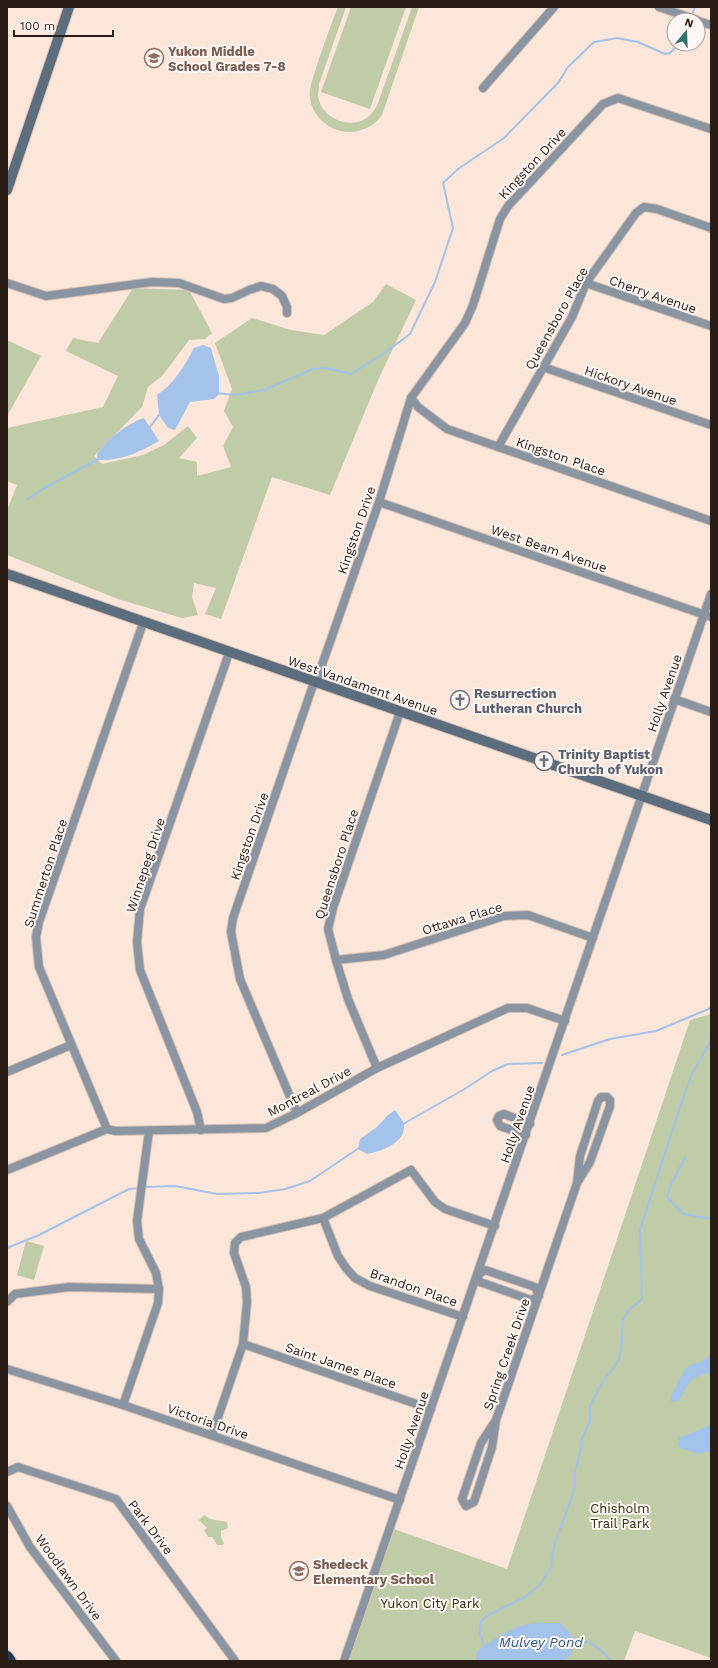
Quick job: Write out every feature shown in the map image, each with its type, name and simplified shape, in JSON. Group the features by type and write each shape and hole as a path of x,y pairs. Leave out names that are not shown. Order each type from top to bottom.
{"highway":[{"path":"7,1657 10,1661"}],"street":[{"path":"7,190 69,7"},
{"path":"483,88 554,7"},
{"path":"660,7 674,12"},
{"name":"Kingston Drive","path":"297,1113 240,979 231,932 233,918 379,502 411,398 465,323 473,305 500,219 508,206 604,104 618,98 711,129"},
{"name":"Queensboro Place","path":"498,447 572,317 586,283 636,213 644,207 657,209 711,228"},
{"path":"7,282 46,296 152,282 179,283 224,299 232,298 261,286 273,289 282,296 287,306 287,313"},
{"name":"Cherry Avenue","path":"586,283 711,326"},
{"name":"Hickory Avenue","path":"543,367 711,425"},
{"name":"Kingston Place","path":"411,398 418,407 447,429 711,522"},
{"name":"West Beam Avenue","path":"379,502 707,615"},
{"name":"West Vandament Avenue","path":"7,574 143,623 711,820"},
{"name":"Holly Avenue","path":"344,1661 495,1226 674,700 707,615 711,594"},
{"name":"Summerton Place","path":"107,1129 39,967 36,937 39,922 143,623"},
{"name":"Winnepeg Drive","path":"200,1130 197,1112 140,970 137,942 140,909 229,653"},
{"path":"674,700 711,712"},
{"name":"Queensboro Place","path":"377,1068 348,999 328,929 333,908 400,712"},
{"name":"Ottawa Place","path":"336,960 384,955 504,916 515,914 528,915 593,938"},
{"name":"Montreal Drive","path":"107,1129 115,1132 266,1128 297,1113 377,1068 508,1008 527,1008 565,1021"},
{"path":"7,1072 71,1045"},
{"name":"Spring Creek Drive","path":"496,1420 481,1443 462,1499 466,1506 474,1502 492,1447 496,1420 577,1183 580,1156 596,1108 601,1097 606,1097 610,1100 610,1106 590,1162 577,1183"},
{"path":"526,1135 500,1126 497,1120 499,1116 504,1114 530,1124"},
{"path":"7,1170 107,1129"},
{"path":"123,1405 158,1303 159,1289 156,1273 138,1239 137,1221 149,1131"},
{"path":"212,1435 243,1344 247,1302 246,1287 234,1253 235,1243 241,1238 323,1218 411,1170 435,1202 444,1209 495,1226"},
{"name":"Brandon Place","path":"323,1218 338,1256 355,1278 370,1286 463,1317"},
{"name":"Spring Creek Drive","path":"485,1270 535,1287 538,1296 531,1300 480,1282 477,1275 485,1270"},
{"path":"7,1302 15,1294 69,1287 159,1289"},
{"name":"Saint James Place","path":"243,1344 431,1409"},
{"name":"Victoria Drive","path":"7,1369 123,1405 400,1500"},
{"name":"Park Drive","path":"7,1472 18,1467 116,1499 235,1661"},
{"name":"Woodlawn Drive","path":"7,1506 30,1547 116,1661"}],"green space":[{"path":"338,7 346,7 319,84 318,96 320,104 330,116 337,120 352,123 367,118 377,106 412,7 419,7 382,115 372,125 363,130 353,132 340,131 326,124 315,112 310,97 310,89 313,78"},
{"path":"351,7 406,7 370,109 321,92"},
{"path":"386,284 416,300 379,378 330,495 272,477 221,619 205,614 216,588 194,583 192,597 198,615 182,618 118,599 7,555 7,510 17,485 7,481 7,428 103,407 118,376 66,351 73,338 98,343 133,288 189,290 212,333 205,339 189,340 163,375 148,387 142,407 94,456 102,464 143,455 164,445 188,426 197,438 179,458 197,462 197,476 231,467 223,446 233,427 224,411 232,389 215,343 252,318 291,330 324,335 373,302"},
{"path":"7,340 41,356 7,416"},
{"name":"Chisholm Trail Park","path":"711,1014 711,1658 635,1631 624,1661 348,1661 394,1529 507,1569 690,1020"},
{"path":"26,1241 44,1246 34,1280 17,1275"},
{"path":"204,1515 210,1519 227,1522 228,1528 221,1531 221,1538 224,1543 223,1545 217,1545 212,1537 208,1537 204,1530 207,1528 199,1520"}],"water":[{"path":"203,345 211,348 219,375 219,394 214,399 190,402 175,430 168,428 159,415 157,395 174,380 194,348"},
{"path":"144,418 159,441 130,455 115,459 98,460 97,454 112,437 124,428"},
{"path":"395,1110 404,1123 404,1130 401,1137 393,1144 377,1152 367,1154 358,1149 360,1139 377,1127"},
{"path":"711,1354 711,1373 693,1379 687,1385 679,1401 671,1402 671,1396 685,1369 692,1364 702,1362"},
{"path":"711,1425 711,1451 699,1454 680,1448 678,1445 679,1438"},
{"name":"Mulvey Pond","path":"539,1623 561,1623 572,1636 575,1643 570,1655 565,1661 476,1661 476,1653 498,1637 519,1626"}],"waterway":[{"path":"693,12 695,7"},
{"path":"217,393 234,395 264,390 313,369 325,368 351,374 386,352 410,334 435,282 453,228 443,183 458,169 504,138 558,83 568,67 594,42 617,38 638,42 665,54 671,52"},
{"path":"150,427 159,415 161,415"},
{"path":"28,499 43,489 100,458"},
{"path":"562,1055 610,1039 656,1031 711,1008"},
{"path":"486,1648 480,1635 482,1620 525,1597 540,1585 551,1567 554,1545 575,1488 575,1471 582,1439 590,1421 590,1406 602,1383 619,1360 623,1320 629,1310 642,1299 640,1230 680,1107 692,1074 710,1042 711,1033"},
{"path":"403,1124 463,1090 492,1071 508,1064 542,1063"},
{"path":"144,1187 175,1186 217,1194 259,1193 285,1189 310,1181 359,1148"},
{"path":"685,1158 672,1182 667,1197 683,1214 711,1219"},
{"path":"7,1248 39,1235 129,1189 140,1188"},
{"path":"573,1639 590,1643 611,1661"}],"place":[{"name":"Yukon Middle School Grades 7-8","path":"154,58"},
{"name":"Resurrection Lutheran Church","path":"460,700"},
{"name":"Trinity Baptist Church of Yukon","path":"544,761"},
{"name":"Shedeck Elementary School","path":"299,1571"}],"park label":[{"name":"Yukon City Park","path":"430,1603"}]}
